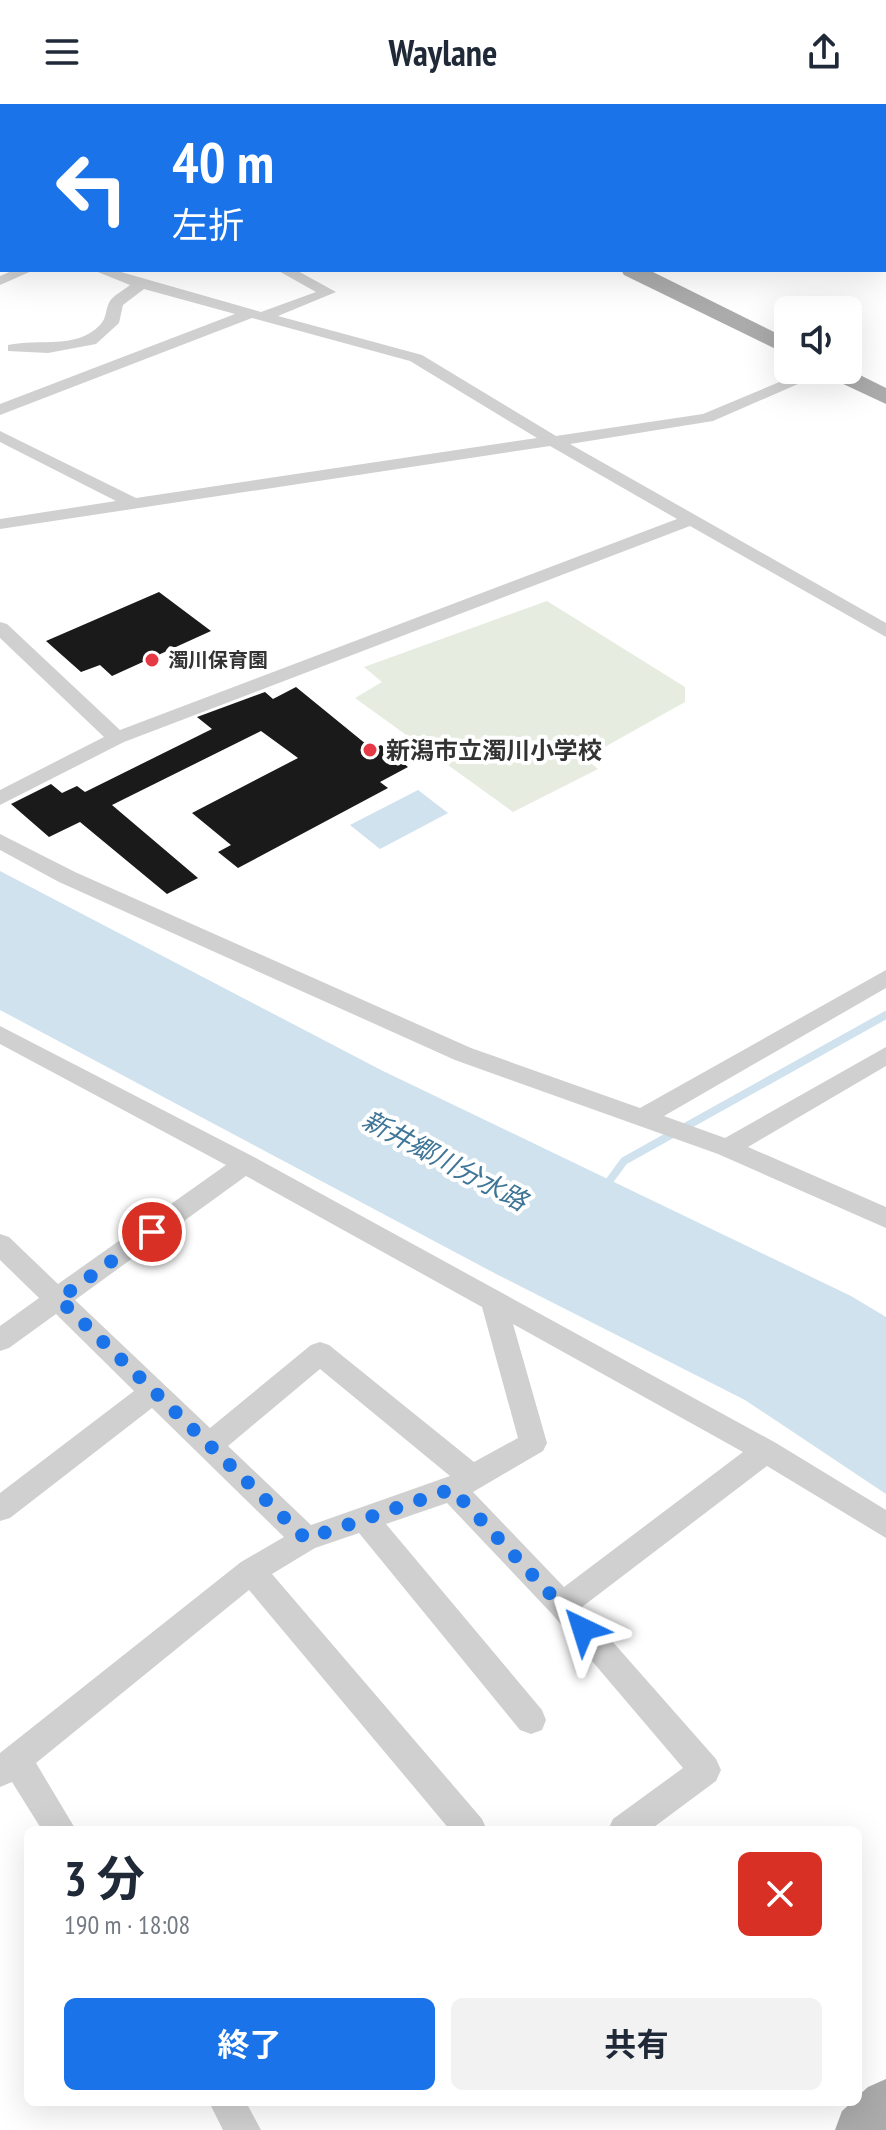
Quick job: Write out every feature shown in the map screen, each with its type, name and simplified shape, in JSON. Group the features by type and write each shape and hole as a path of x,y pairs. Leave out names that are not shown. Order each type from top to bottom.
{"main road":[{"path":"636,272 774,341"},
{"path":"860,384 886,397"},
{"path":"861,2130 886,2105"}],"street":[{"path":"0,281 22,272"},
{"path":"106,272 416,358 553,441 886,631"},
{"path":"0,410 329,292 288,272"},
{"path":"0,338 14,348 48,348 91,341 111,323 116,303 141,284"},
{"path":"0,361 14,352 14,348"},
{"path":"0,524 707,418 788,384"},
{"path":"0,436 134,504"},
{"path":"0,798 117,738 691,520"},
{"path":"0,628 117,738"},
{"path":"0,841 67,877 463,1054 727,1148 886,1218"},
{"path":"640,1119 886,978"},
{"path":"0,1034 245,1164 766,1451 886,1525"},
{"path":"727,1148 886,1055"},
{"path":"0,1340 245,1164"},
{"path":"0,1244 306,1539"},
{"path":"57,1826 8,1765 251,1571 306,1539 462,1484 533,1443 494,1302"},
{"path":"208,1446 320,1353 462,1484 705,1770 629,1826"},
{"path":"0,1509 153,1392"},
{"path":"562,1605 766,1451"},
{"path":"364,1519 531,1720"},
{"path":"251,1571 468,1826"},
{"path":"228,2106 243,2130"}],"shaded area":[{"path":"547,601 685,687 685,702 585,758 598,769 513,812 355,698 382,682 364,667"}],"water":[{"path":"418,790 448,813 380,849 350,825"},
{"name":"新井郷川分水路","path":"0,871 381,1070 851,1296 886,1317 886,1494 745,1400 498,1275 0,1010"}],"building":[{"path":"159,592 211,631 112,676 100,665 81,672 46,641"},
{"path":"296,687 372,749 381,745 408,767 380,782 388,788 238,868 218,852 231,845 192,813 298,758 261,731 112,805 198,878 167,894 80,822 49,837 11,804 51,784 62,793 77,786 85,792 212,729 197,717 265,692 273,699"}],"waterway":[{"path":"605,1187 624,1161 886,1015"}],"place":[{"name":"濁川保育園","path":"152,660"},
{"name":"新潟市立濁川小学校","path":"370,750"}],"route":[{"path":"152,1232 59,1299 306,1539 452,1489 583,1629"}]}
